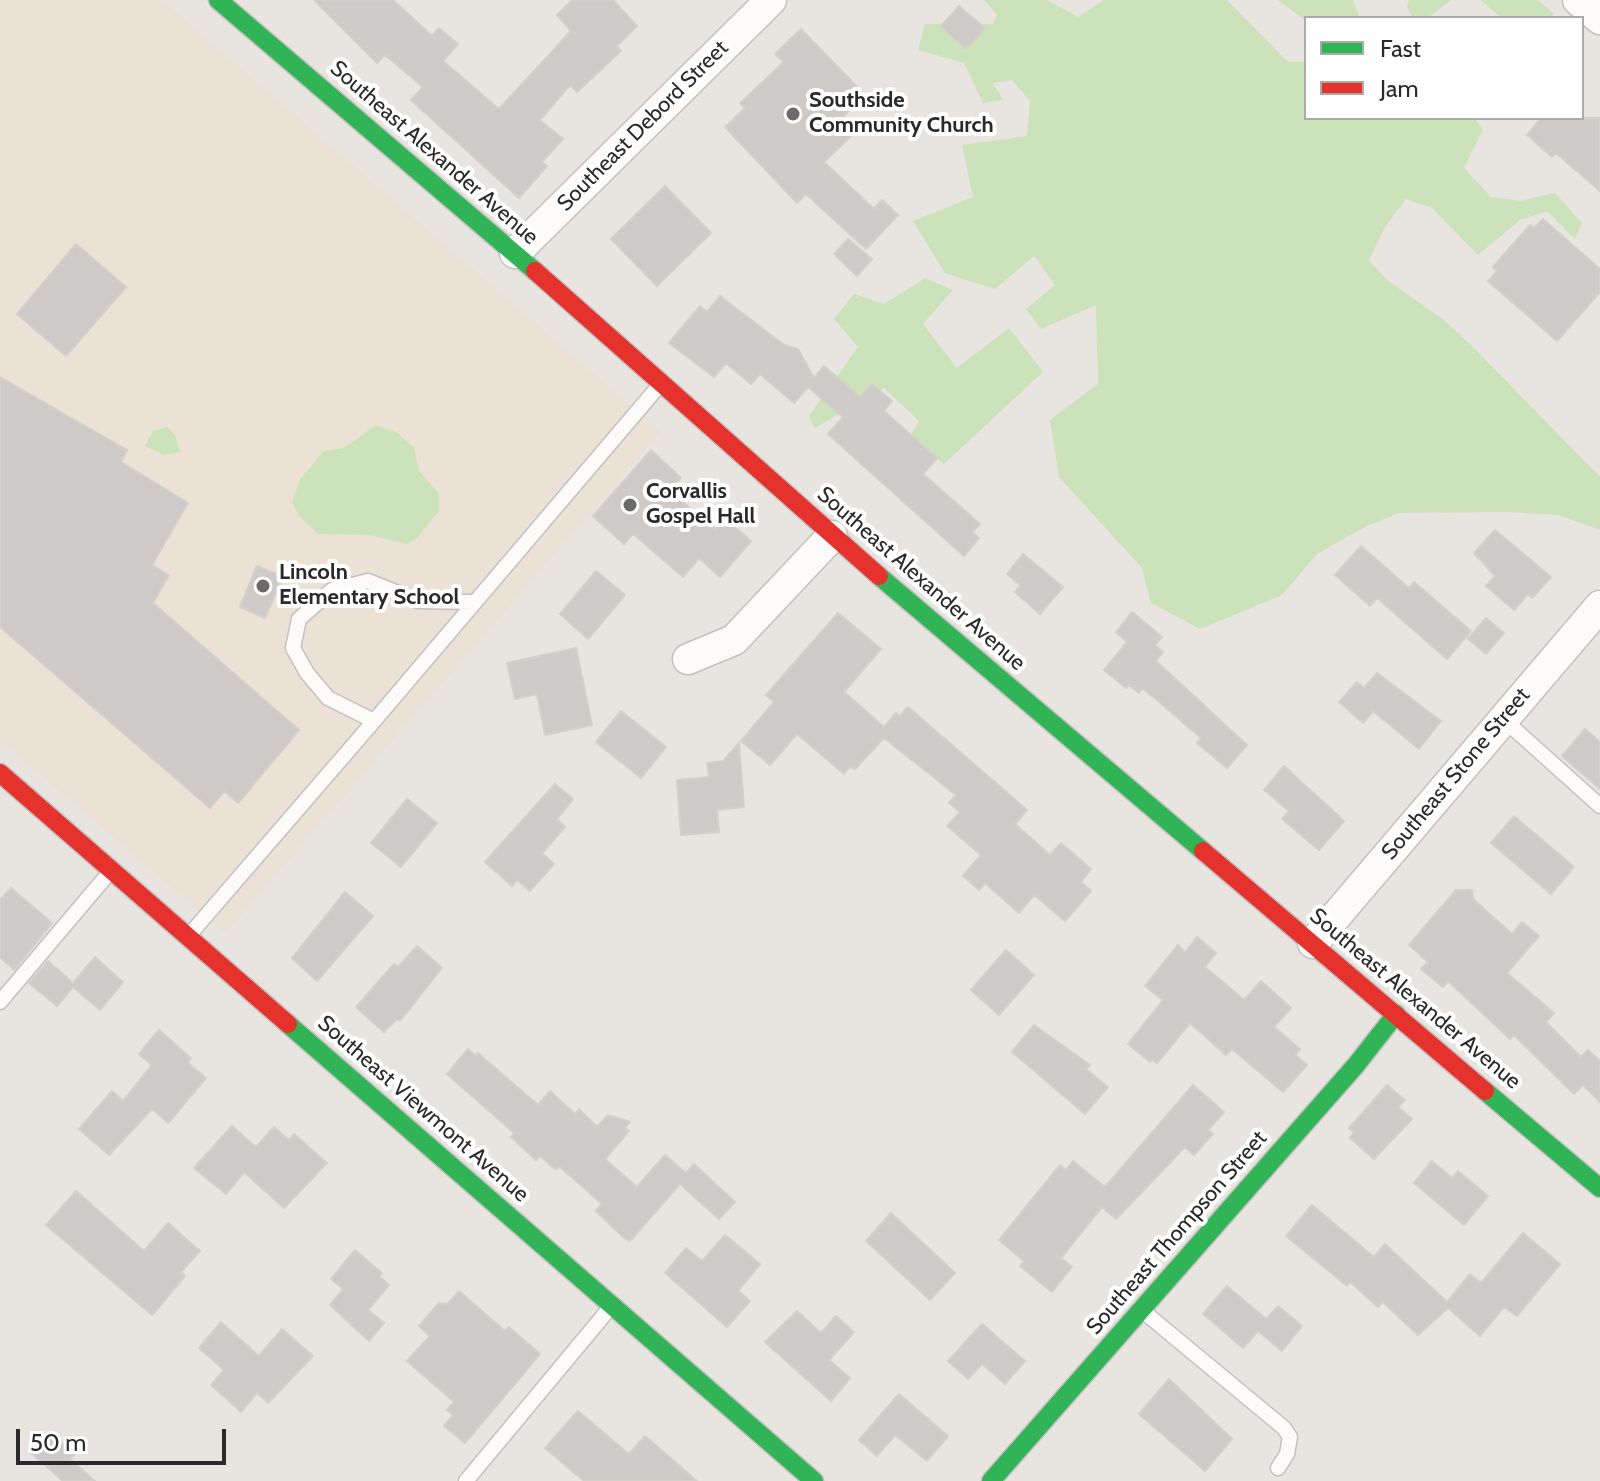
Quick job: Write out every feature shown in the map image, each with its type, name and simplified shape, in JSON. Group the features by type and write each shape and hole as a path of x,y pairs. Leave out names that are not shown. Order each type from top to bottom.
{"street":[{"name":"Southeast Alexander Avenue","path":"218,0 515,253 832,536 1600,1188"},
{"name":"Southeast Debord Street","path":"515,253 771,0"},
{"path":"1578,0 1600,19"},
{"path":"688,659 734,640 832,536"},
{"name":"Southeast Stone Street","path":"1313,943 1600,606"},
{"name":"Southeast Viewmont Avenue","path":"0,773 814,1481"},
{"name":"Southeast Thompson Street","path":"991,1481 1356,1065 1396,1014"}],"lane":[{"path":"188,936 661,383"},
{"path":"374,721 328,698 307,673 293,648 299,619 332,590 368,581 418,601 472,602"},
{"path":"1502,718 1600,806"},
{"path":"0,1002 112,870"},
{"path":"466,1481 613,1305"},
{"path":"1141,1309 1284,1428 1290,1437 1287,1454 1278,1468"}],"shaded area":[{"name":"Lincoln Elementary School","path":"0,0 162,0 661,432 225,933 0,740"}],"green space":[{"path":"984,0 1047,0 1078,17 1104,0 1227,0 1288,62 1304,62 1304,120 1476,120 1483,130 1464,168 1491,197 1520,201 1555,193 1582,223 1575,239 1547,211 1520,220 1478,255 1432,208 1406,199 1385,227 1369,260 1387,280 1444,320 1474,348 1600,477 1600,530 1558,515 1399,513 1367,526 1317,554 1282,595 1200,629 1151,603 1142,568 1059,477 1050,420 1098,384 1096,305 1041,329 1026,309 1055,285 1034,256 995,289 945,273 913,221 973,197 962,145 1027,136 1030,101 1012,80 993,83 1003,100 983,103 964,63 918,50 925,24 993,24 997,15"},
{"path":"1278,0 1353,0 1359,16 1304,16 1304,20"},
{"path":"1409,0 1451,0 1431,16 1412,16 1407,7"},
{"path":"1480,0 1538,0 1554,14 1552,16 1500,16"},
{"path":"925,278 953,290 923,324 957,368 1009,328 1043,372 944,464 910,437 919,421 884,388 815,428 809,416 858,347 834,319 854,294 884,304"},
{"path":"376,425 398,433 414,448 419,471 439,494 439,511 417,538 407,544 369,535 318,534 299,516 292,502 300,479 324,451 344,448"},
{"path":"167,427 175,435 180,452 164,455 145,446 153,431"}],"building":[{"path":"314,0 393,0 432,36 439,28 458,44 443,61 499,109 571,31 557,15 572,0 613,0 637,26 617,46 621,51 577,92 570,85 540,120 563,139 542,162 547,166 519,198 411,100 423,87 385,55 377,63"},
{"path":"959,6 985,28 966,49 941,26"},
{"name":"Southside Community Church","path":"801,29 865,95 840,120 845,124 841,127 850,137 824,162 874,209 882,200 898,215 866,249 806,194 797,203 725,127 745,108 740,103 784,62 775,54"},
{"path":"1600,118 1600,191 1556,153 1552,157 1527,135 1539,120"},
{"path":"665,186 711,233 657,286 611,239"},
{"path":"1543,219 1600,269 1600,292 1557,341 1488,281 1497,271 1493,267 1530,225 1534,228"},
{"path":"848,239 872,259 857,276 834,254"},
{"path":"76,244 126,287 66,356 17,314"},
{"path":"720,296 784,345 798,349 814,378 824,366 860,397 872,384 892,401 884,411 937,458 923,474 980,524 972,532 979,538 964,556 828,434 843,417 808,387 794,403 760,374 751,384 726,363 714,377 669,343 700,306 707,312"},
{"path":"0,377 127,450 121,462 188,503 152,565 169,575 153,603 299,730 238,803 224,791 210,808 0,627"},
{"path":"651,450 681,478 670,491 715,529 725,519 751,541 720,577 699,558 683,577 633,534 624,544 593,516"},
{"path":"1495,530 1551,577 1532,598 1528,594 1514,610 1486,586 1495,576 1474,553"},
{"path":"1361,546 1409,588 1414,582 1471,631 1447,659 1377,598 1370,606 1335,575"},
{"path":"1023,554 1063,587 1040,614 1015,592 1020,585 1007,574"},
{"path":"257,566 283,577 265,618 240,607"},
{"path":"596,571 625,595 588,639 560,614"},
{"path":"1132,612 1162,637 1155,645 1163,652 1156,661 1247,745 1227,768 1197,743 1201,738 1142,688 1139,693 1129,685 1126,688 1104,670 1127,642 1116,632"},
{"path":"838,613 881,649 844,692 884,727 896,713 900,716 908,707 1027,810 1015,824 1050,855 1061,843 1091,869 1081,882 1091,891 1065,921 1034,895 1019,913 985,883 979,890 963,876 981,855 947,826 960,812 949,803 956,795 884,738 855,769 849,767 844,774 797,734 770,765 741,741 774,702 766,695"},
{"path":"1486,618 1504,633 1486,654 1468,639"},
{"path":"576,648 592,725 545,735 537,694 515,699 507,663"},
{"path":"1377,673 1441,721 1419,749 1373,711 1363,723 1339,702 1357,682 1364,688"},
{"path":"621,711 666,747 641,778 596,742"},
{"path":"1585,729 1600,742 1600,789 1562,756"},
{"path":"739,743 744,807 717,810 719,832 681,835 677,780 709,777 707,763 723,761"},
{"path":"1284,766 1344,821 1319,850 1282,819 1289,811 1264,790"},
{"path":"555,784 573,799 557,819 565,827 542,853 554,864 530,891 517,880 512,886 485,862"},
{"path":"407,799 437,823 401,867 371,843"},
{"path":"1514,816 1574,867 1551,894 1491,843"},
{"path":"11,888 52,923 14,970 0,957 0,900"},
{"path":"1456,890 1472,890 1473,899 1512,934 1522,922 1539,936 1507,973 1554,1013 1546,1022 1581,1057 1588,1050 1600,1061 1600,1102 1583,1085 1574,1094 1514,1035 1510,1039 1448,981 1443,987 1421,969 1428,962 1409,945"},
{"path":"345,892 373,916 317,981 292,958"},
{"path":"1197,937 1216,953 1205,967 1244,1000 1261,981 1291,1008 1274,1027 1300,1049 1295,1055 1307,1065 1283,1092 1232,1049 1226,1055 1190,1023 1157,1063 1152,1059 1150,1062 1128,1044 1163,1000 1145,986 1178,945 1185,952"},
{"path":"417,946 442,968 400,1021 397,1019 384,1032 356,1007 394,964 398,967"},
{"path":"1006,950 1034,975 999,1015 971,990"},
{"path":"95,957 123,982 100,1010 73,987 57,1006 29,983 48,961 73,983"},
{"path":"1034,1025 1090,1065 1086,1069 1108,1087 1085,1114 1012,1052"},
{"path":"159,1030 191,1058 188,1063 206,1078 168,1123 152,1109 109,1155 79,1129 112,1091 123,1101 152,1065 139,1054"},
{"path":"468,1049 476,1056 478,1053 538,1105 550,1091 575,1114 579,1109 597,1127 608,1115 630,1122 625,1128 629,1131 605,1159 637,1187 665,1155 686,1173 694,1164 735,1202 719,1219 680,1184 630,1241 624,1238 596,1211 602,1204 560,1167 555,1169 540,1156 536,1160 511,1137 514,1133 447,1074"},
{"path":"1193,1085 1224,1112 1208,1130 1213,1134 1194,1155 1185,1147 1116,1219 1102,1207 1061,1258 1072,1267 1052,1292 1020,1266 1024,1261 999,1240 1060,1165 1066,1170 1073,1161 1105,1187"},
{"path":"1387,1085 1405,1100 1398,1107 1412,1119 1374,1159 1350,1138 1354,1132 1349,1128"},
{"path":"232,1126 256,1147 274,1127 289,1140 294,1134 327,1163 284,1208 244,1172 226,1194 194,1168"},
{"path":"1432,1161 1452,1178 1458,1171 1488,1196 1464,1225 1414,1183"},
{"path":"76,1191 144,1251 168,1223 200,1251 181,1272 185,1276 152,1315 46,1225"},
{"path":"1312,1205 1374,1257 1385,1244 1447,1302 1470,1274 1481,1283 1523,1233 1560,1264 1517,1316 1504,1307 1480,1336 1448,1308 1418,1335 1383,1302 1378,1307 1350,1282 1347,1286 1286,1236"},
{"path":"891,1213 955,1273 930,1300 866,1241"},
{"path":"725,1235 760,1264 738,1291 750,1301 727,1327 665,1273 686,1248 702,1261"},
{"path":"355,1250 382,1273 379,1276 389,1285 368,1310 384,1323 369,1341 330,1305 343,1289 331,1279"},
{"path":"1227,1286 1266,1319 1278,1306 1302,1326 1282,1351 1258,1331 1243,1348 1203,1314"},
{"path":"459,1291 505,1331 509,1327 540,1354 465,1443 444,1426 453,1415 447,1410 454,1402 407,1361 430,1336 419,1326 439,1303 448,1304"},
{"path":"797,1311 821,1333 836,1316 854,1332 829,1360 850,1378 831,1401 765,1342"},
{"path":"221,1322 259,1356 282,1329 313,1356 268,1403 257,1393 241,1412 211,1385 224,1370 199,1348"},
{"path":"982,1324 1025,1361 1005,1384 982,1364 968,1379 948,1361"},
{"path":"1169,1379 1232,1439 1205,1471 1139,1414"},
{"path":"899,1394 948,1436 927,1461 895,1435 877,1456 859,1440"},
{"path":"578,1411 629,1454 645,1436 697,1481 584,1481 545,1448"},
{"path":"50,1432 75,1454 70,1459 95,1481 63,1481 31,1453"}],"traffic: fast":[{"path":"218,0 535,271"},
{"path":"879,576 1203,851"},
{"path":"991,1481 1356,1065 1396,1014"},
{"path":"288,1024 814,1481"},
{"path":"1485,1091 1600,1188"}],"traffic: jam":[{"path":"535,271 879,576"},
{"path":"0,773 288,1024"},
{"path":"1203,851 1485,1091"}],"place":[{"name":"Southside Community Church","path":"793,114"},
{"name":"Corvallis Gospel Hall","path":"630,505"},
{"name":"Lincoln Elementary School","path":"263,586"}]}
